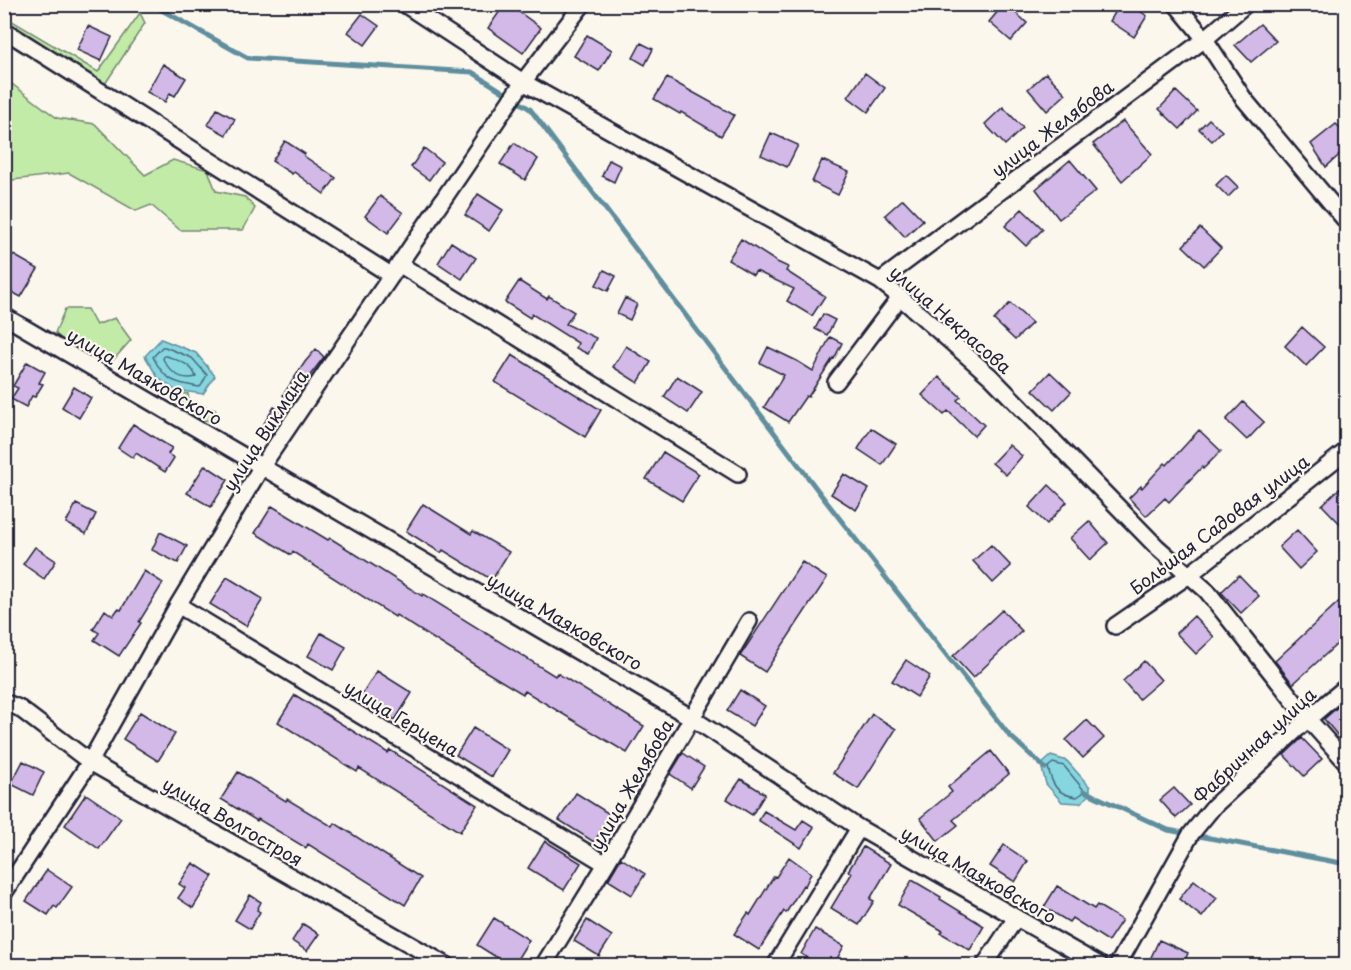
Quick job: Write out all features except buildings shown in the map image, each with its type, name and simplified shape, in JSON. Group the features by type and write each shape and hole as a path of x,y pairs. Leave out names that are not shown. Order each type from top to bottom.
{"street":[{"name":"улица Некрасова","path":"404,4 523,82 880,281 900,297 991,377 1156,546 1207,591 1308,719 1347,762"},
{"name":"улица Викмана","path":"4,893 90,762 178,604 262,466 523,82 583,4"},
{"path":"1176,4 1205,39 1244,99 1347,221"},
{"name":"улица Желябова","path":"880,281 1205,39 1245,4"},
{"path":"4,30 395,270 738,474"},
{"path":"836,382 900,297"},
{"name":"улица Маяковского","path":"4,316 692,718 859,828 1101,966"},
{"name":"Большая Садовая улица","path":"1115,626 1188,575 1347,452"},
{"name":"улица Герцена","path":"178,604 606,864"},
{"name":"улица Желябова","path":"543,966 749,621"},
{"name":"Фабричная улица","path":"1117,966 1191,834 1214,806 1308,719 1347,687"},
{"name":"улица Волгостроя","path":"4,702 19,708 90,762 448,966"},
{"path":"775,966 859,828"},
{"path":"984,966 1016,918"}],"green space":[{"path":"140,13 145,23 105,84 92,86 5,37 4,16 98,72"},
{"path":"4,78 57,118 95,124 145,175 173,160 208,170 216,191 245,197 255,208 243,230 180,230 151,205 136,211 69,173 5,181"},
{"path":"65,309 87,309 96,325 115,318 131,340 109,365 80,356 55,333"},
{"path":"172,392 188,394 189,401 216,410 214,421 203,420 174,408"}],"water":[{"path":"161,339 196,353 215,376 203,394 175,390 158,378 145,356"},
{"path":"1051,756 1067,761 1090,787 1090,795 1080,803 1062,802 1046,784 1041,765"}],"waterway":[{"path":"151,4 248,58 472,72 530,109 825,500 1009,735 1045,768"},
{"path":"1084,791 1168,830 1346,864"}]}
